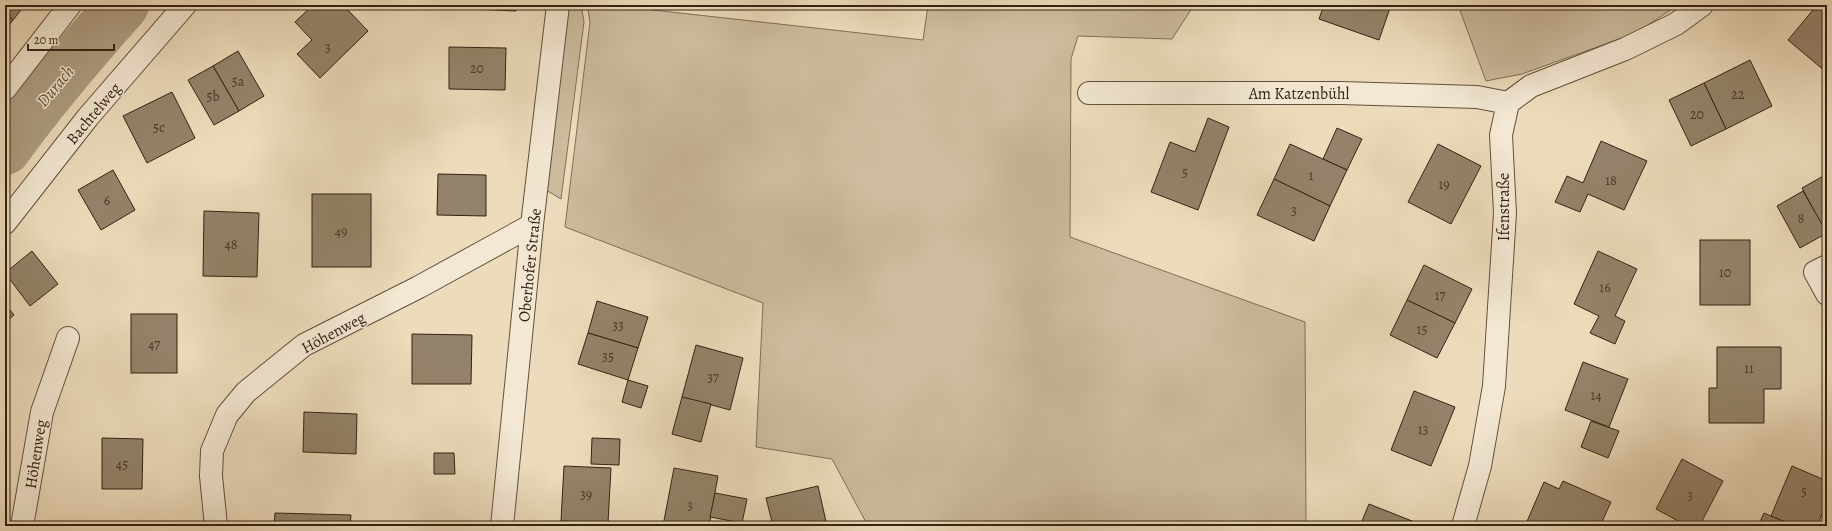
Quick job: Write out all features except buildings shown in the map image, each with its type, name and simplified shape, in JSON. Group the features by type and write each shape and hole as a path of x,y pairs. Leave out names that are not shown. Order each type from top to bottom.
{"street":[{"path":"5,89 70,5"},
{"name":"Bachtelweg","path":"5,223 88,117 185,5"},
{"name":"Oberhofer Straße","path":"502,526 532,225 558,5"},
{"path":"1508,103 1531,86 1625,49 1676,24 1702,5"},
{"name":"Am Katzenbühl","path":"1089,93 1341,93 1477,97 1508,103"},
{"name":"Ifenstraße","path":"1463,526 1480,466 1494,386 1505,213 1501,135 1508,103"},
{"name":"Höhenweg","path":"216,526 211,476 212,451 227,415 246,392 304,345 419,287 532,225"},
{"path":"1827,266 1815,272 1827,294"},
{"name":"Höhenweg","path":"22,526 42,412 68,338"}],"shaded area":[{"path":"569,5 581,5 584,22 561,199 546,190"},
{"path":"587,5 608,5 923,40 928,5 1194,5 1172,39 1078,36 1071,59 1070,237 1305,322 1306,526 868,526 832,459 756,447 763,303 565,227 590,22"},
{"path":"1458,5 1678,5 1636,33 1522,74 1486,81"}],"waterway":[{"name":"Durach","path":"5,149 62,76 123,5"}]}
